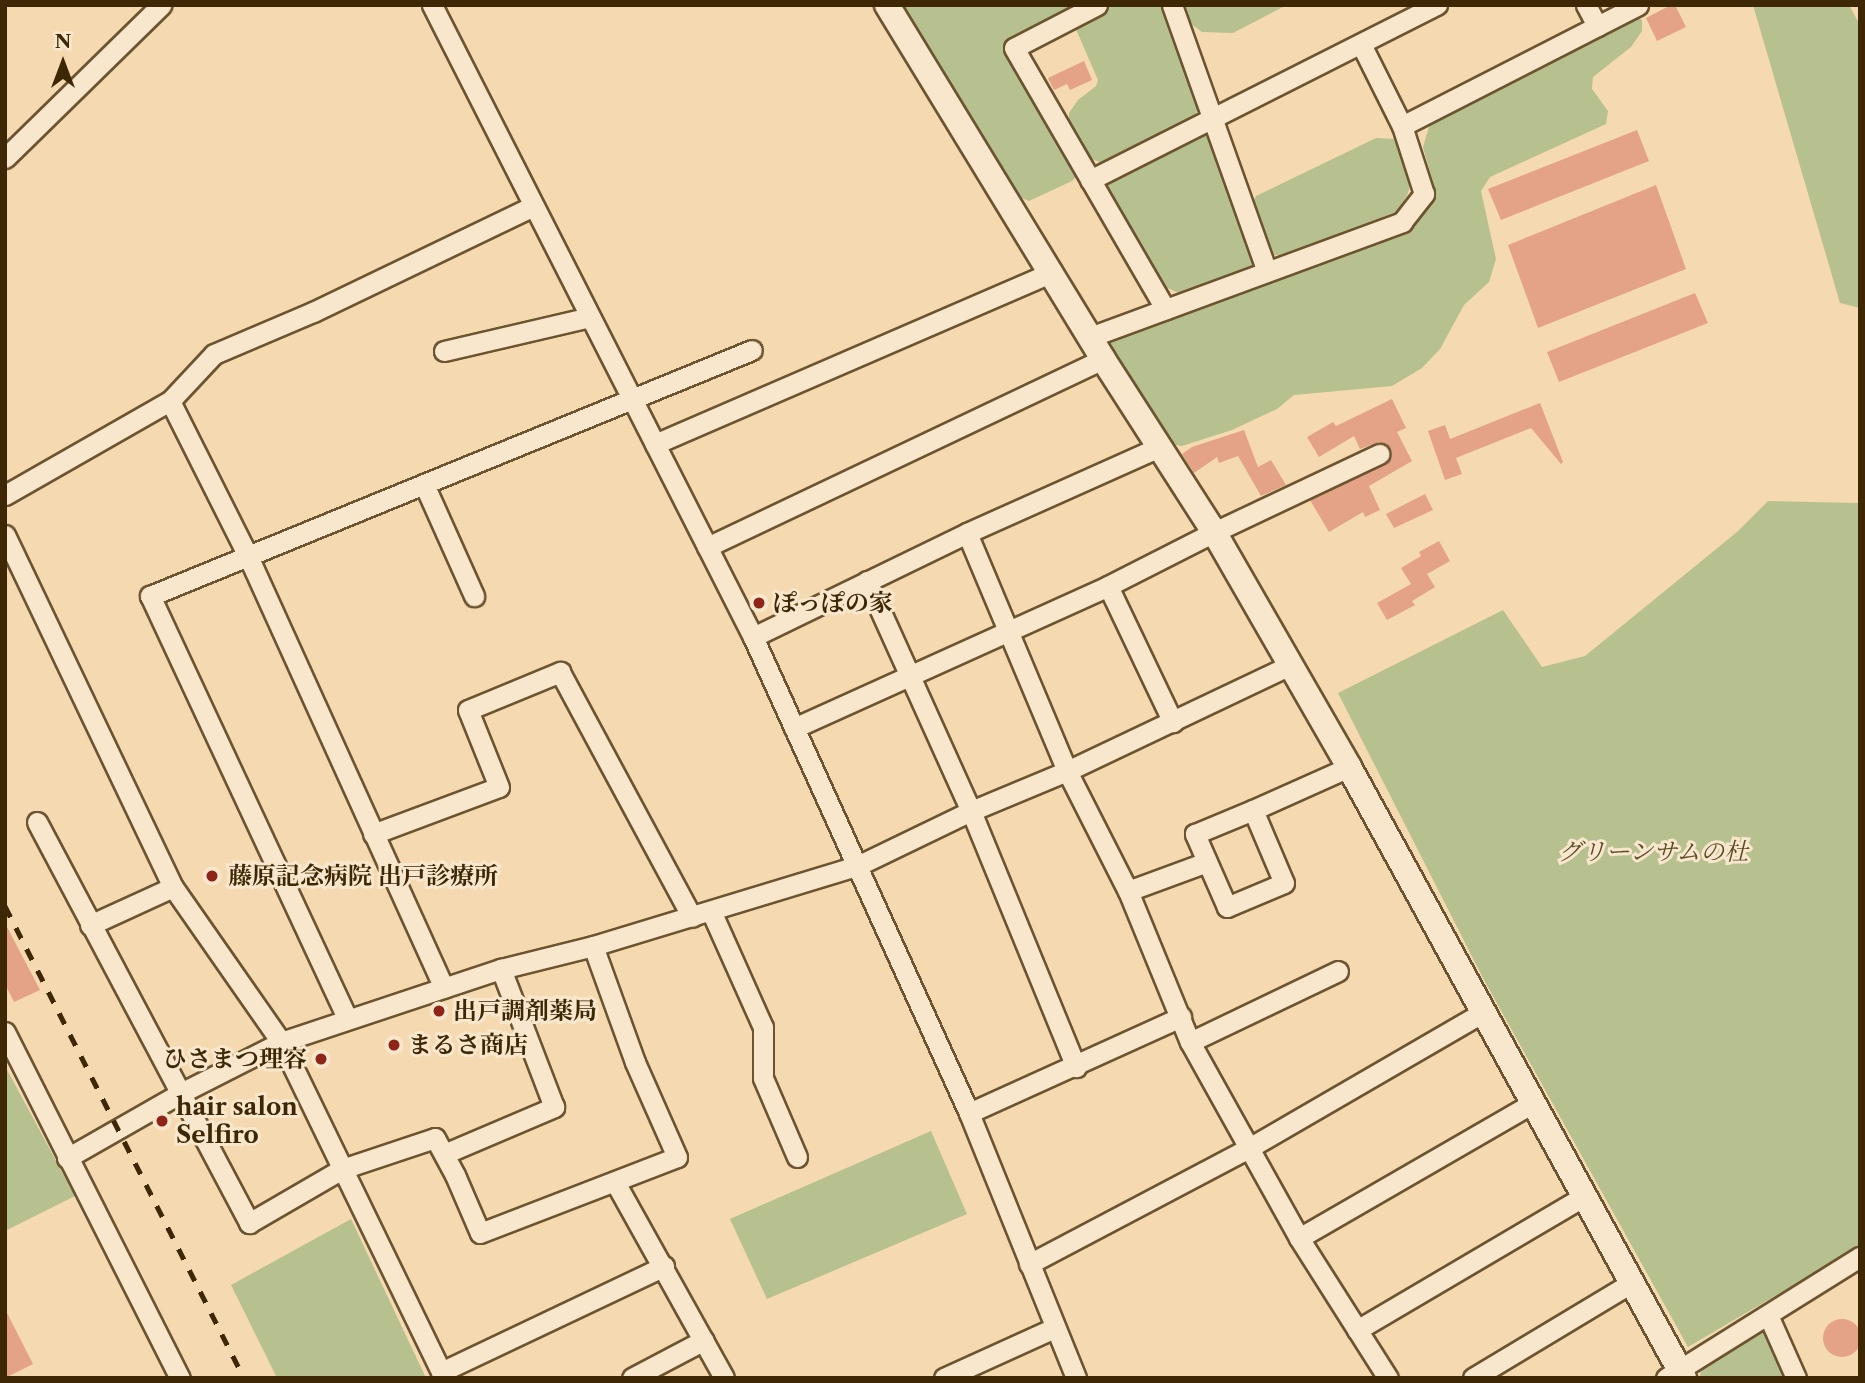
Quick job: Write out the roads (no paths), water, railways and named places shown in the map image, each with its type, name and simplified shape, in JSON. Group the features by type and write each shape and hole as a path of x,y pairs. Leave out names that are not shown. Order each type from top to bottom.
{"street":[{"path":"5,158 161,5"},
{"path":"432,5 590,317 635,398 655,444 753,637 969,1113 1076,1378"},
{"path":"887,5 1103,359 1214,532 1535,1102 1633,1283 1677,1375 1860,1256"},
{"path":"1097,5 1014,48 1166,309"},
{"path":"1172,5 1267,272"},
{"path":"1090,180 1437,5"},
{"path":"1586,5 1597,26"},
{"path":"1402,126 1638,5"},
{"path":"1090,337 1402,222 1424,194 1402,126 1361,44"},
{"path":"5,495 170,401 214,354 313,312 533,206"},
{"path":"655,444 1052,272"},
{"path":"444,351 590,317"},
{"path":"347,1018 150,596 752,350"},
{"path":"707,547 1103,359"},
{"path":"170,401 248,556 444,988"},
{"path":"753,637 967,533 1159,447"},
{"path":"794,728 1108,586 1214,532 1379,454"},
{"path":"424,484 474,596"},
{"path":"967,533 1067,771 1128,891 1190,1042 1299,1238 1388,1378"},
{"path":"5,535 173,887 281,1042 442,1375 664,1266"},
{"path":"867,581 971,811 1076,1067"},
{"path":"1108,586 1173,722"},
{"path":"67,1158 178,1094 281,1042 501,969 593,946 857,866 971,811 1067,771 1173,722 1290,665"},
{"path":"373,834 499,786 468,710 560,672 702,914 764,1027 764,1078 797,1157"},
{"path":"1253,810 1284,883 1227,907 1195,834 1349,768"},
{"path":"37,822 178,1094 249,1223 342,1169 435,1138 480,1233 677,1157 635,1062 593,946"},
{"path":"1128,891 1207,862"},
{"path":"90,925 173,887"},
{"path":"444,1154 554,1107 501,969"},
{"path":"1190,1042 1338,971"},
{"path":"1029,1264 1249,1148 1484,1012"},
{"path":"969,1113 1076,1067 1181,1017"},
{"path":"5,1032 180,1378"},
{"path":"1299,1238 1535,1102"},
{"path":"615,1182 724,1378"},
{"path":"1357,1330 1586,1195"},
{"path":"1473,1378 1633,1283"},
{"path":"1768,1315 1796,1378"},
{"path":"955,1376 1054,1328"},
{"path":"632,1378 705,1340"}],"railway":[{"path":"5,906 244,1378"}],"place":[{"name":"ぽっぽの家","path":"759,603"},
{"name":"藤原記念病院 出戸診療所","path":"212,876"},
{"name":"出戸調剤薬局","path":"439,1011"},
{"name":"まるさ商店","path":"394,1045"},
{"name":"ひさまつ理容","path":"321,1059"},
{"name":"hair salon Selfiro","path":"162,1121"}],"park label":[{"name":"グリーンサムの杜","path":"1653,852"}]}
